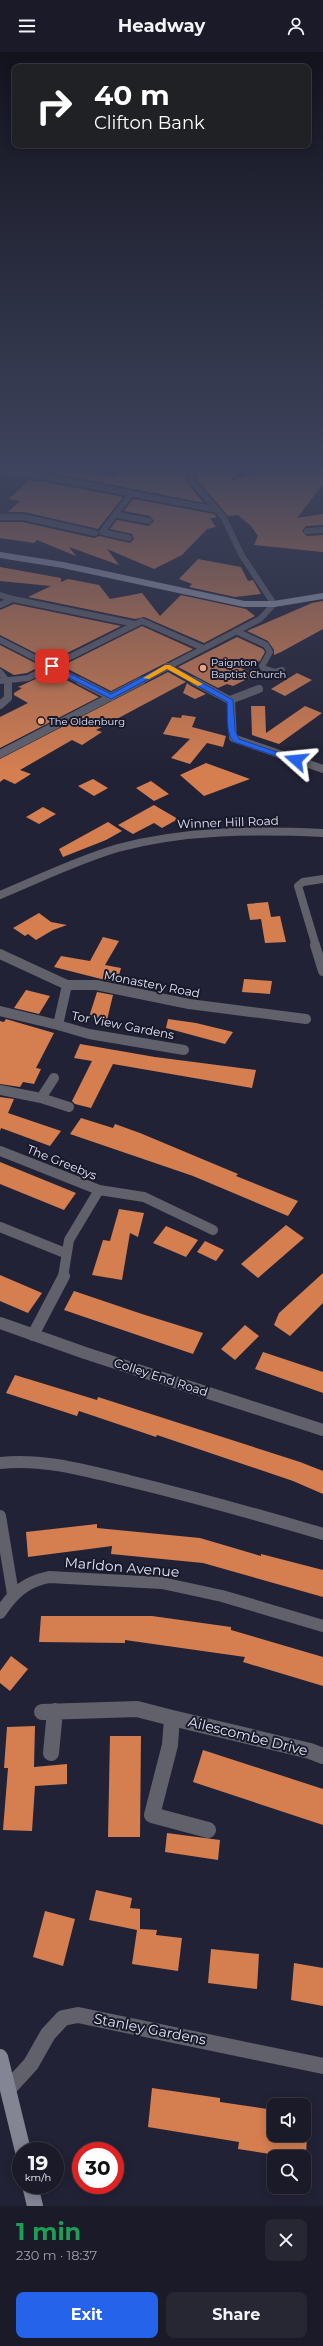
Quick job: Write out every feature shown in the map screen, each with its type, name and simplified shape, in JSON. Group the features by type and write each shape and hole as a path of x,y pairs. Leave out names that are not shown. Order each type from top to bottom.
{"main road":[{"path":"89,571 244,604 274,604 323,596"},
{"path":"0,2057 9,2088 21,2142"},
{"path":"32,2194 35,2206"}],"street":[{"path":"0,754 260,619 274,604 252,571"},
{"path":"0,595 13,599 136,624"},
{"path":"0,605 13,599"},
{"path":"4,681 28,678 136,624 146,621 203,648"},
{"path":"236,631 266,645 270,652 262,666 263,668 275,672 282,670"},
{"path":"0,640 111,697"},
{"path":"167,666 230,700 232,706 233,738 236,740 323,769"},
{"path":"0,672 8,698 0,705"},
{"path":"230,700 259,689"},
{"name":"Winner Hill Road","path":"0,895 92,857 137,843 179,835 258,830 323,833"},
{"path":"323,879 303,882 298,886 302,904 322,956 323,971"},
{"name":"Monastery Road","path":"0,954 67,985 96,985 189,1004 306,1019"},
{"path":"58,1025 67,985"},
{"name":"Tor View Gardens","path":"0,1011 89,1034 184,1050"},
{"path":"41,1098 54,1078"},
{"path":"0,1090 41,1098 69,1107"},
{"name":"The Greebys","path":"0,1150 99,1190 69,1240 65,1253 63,1280 33,1335"},
{"path":"99,1190 144,1197 213,1230"},
{"path":"0,1227 65,1253"},
{"name":"Colley End Road","path":"0,1323 323,1430"},
{"path":"0,1463 21,1461 101,1475 240,1509 323,1534"},
{"path":"0,1516 13,1594"},
{"name":"Marldon Avenue","path":"0,1612 13,1594 31,1580 49,1577 162,1583 222,1596 323,1626"},
{"name":"Ailescombe Drive","path":"51,1753 48,1711 137,1709 310,1751 323,1756"},
{"name":"Ailescombe Drive","path":"172,1718 170,1745 152,1815 208,1830"},
{"name":"Stanley Gardens","path":"9,2088 30,2064 48,2034 63,2018 78,2015 323,2066"}],"building":[{"path":"0,571 20,571 61,578 61,582 68,579 99,585 110,599 142,593 160,616 181,595 246,609 255,616 204,643 144,617 135,619 28,597 51,586 0,581"},
{"path":"187,571 243,571 248,581 253,580 261,594 235,597 189,587 192,584 179,579"},
{"path":"323,601 323,629 274,655 274,650 268,641 247,631 312,603"},
{"path":"14,604 121,626 51,661 0,635 0,610"},
{"path":"142,626 193,649 111,691 62,666"},
{"path":"237,637 263,649 265,652 260,661 241,668 255,675 233,686 227,684 218,688 178,667"},
{"path":"0,645 41,666 27,673 14,675 0,667"},
{"path":"51,672 99,697 0,748 0,717 28,703 14,695 14,693 22,688 18,687"},
{"path":"168,672 186,682 96,730 102,732 82,745 72,740 20,770 31,774 15,784 4,779 0,782 0,759"},
{"path":"297,673 312,680 285,696 271,689"},
{"path":"187,683 206,694 195,699 183,693"},
{"path":"251,706 265,706 266,733 305,706 322,713 279,744 252,735"},
{"path":"182,715 196,717 192,727 226,736 223,747 207,743 190,764 171,758 190,739 163,734 172,717 181,718"},
{"path":"206,763 250,779 204,796 180,775"},
{"path":"93,779 108,788 94,796 78,786"},
{"path":"151,781 169,794 154,801 136,788"},
{"path":"154,805 178,819 162,828 154,823 133,834 118,825"},
{"path":"43,807 56,814 39,824 26,817"},
{"path":"108,822 122,831 106,840 63,857 59,849"},
{"path":"268,902 271,917 280,916 286,942 265,943 261,919 250,920 247,904"},
{"path":"39,913 51,922 67,925 53,930 36,940 28,934 25,936 13,928"},
{"path":"103,937 119,941 105,965 121,968 117,983 54,967 61,956 90,961"},
{"path":"244,979 272,981 270,994 242,992"},
{"path":"26,990 50,996 39,1014 14,1008"},
{"path":"97,992 113,995 107,1020 89,1017"},
{"path":"6,1019 54,1033 36,1068 41,1069 34,1084 23,1082 20,1087 0,1084 0,1021 4,1022"},
{"path":"168,1019 196,1023 233,1032 225,1044 166,1028"},
{"path":"80,1044 155,1057 256,1070 252,1088 113,1064 91,1108 75,1104 72,1101 92,1061 74,1058"},
{"path":"0,1097 14,1099 8,1113 61,1131 50,1146 1,1128 0,1131"},
{"path":"81,1118 113,1128 115,1124 140,1133 238,1174 236,1176 298,1201 288,1216 193,1176 70,1134"},
{"path":"0,1162 76,1193 64,1210 0,1184"},
{"path":"119,1209 144,1213 138,1237 130,1233 122,1280 92,1275 103,1240 110,1241"},
{"path":"286,1225 304,1238 258,1278 241,1264"},
{"path":"166,1226 198,1240 186,1257 153,1243"},
{"path":"205,1241 224,1250 216,1261 197,1252"},
{"path":"323,1273 323,1303 290,1336 274,1325 279,1313"},
{"path":"0,1275 42,1293 28,1313 0,1301"},
{"path":"74,1291 203,1333 193,1354 64,1310"},
{"path":"245,1325 259,1336 235,1360 221,1349"},
{"path":"263,1352 323,1372 323,1393 255,1369"},
{"path":"15,1375 97,1400 98,1397 300,1462 323,1471 323,1494 293,1481 157,1435 156,1437 79,1411 77,1416 6,1393"},
{"path":"97,1524 97,1528 200,1538 261,1556 261,1554 323,1570 323,1597 203,1563 111,1554 112,1546 28,1557 26,1532"},
{"path":"41,1616 152,1616 231,1627 231,1630 323,1657 323,1686 243,1662 245,1657 125,1640 125,1643 39,1642"},
{"path":"11,1656 28,1669 10,1691 0,1683 0,1671"},
{"path":"35,1726 34,1767 67,1764 67,1784 35,1786 32,1831 3,1830 8,1768 4,1768 7,1727"},
{"path":"110,1736 141,1736 140,1837 108,1837"},
{"path":"203,1750 323,1789 323,1825 193,1782"},
{"path":"167,1833 220,1840 218,1860 165,1852"},
{"path":"96,1890 132,1898 130,1908 140,1909 140,1929 157,1930 156,1935 182,1938 178,1971 132,1964 137,1930 89,1920"},
{"path":"45,1911 75,1919 63,1966 33,1957"},
{"path":"211,1949 259,1954 257,1989 208,1983"},
{"path":"294,1963 323,1968 323,2006 291,2000"},
{"path":"152,2088 220,2098 220,2102 267,2109 267,2142 307,2142 306,2150 267,2150 267,2154 238,2149 239,2142 148,2127"}],"slow traffic":[{"path":"146,678 167,666 200,684"}],"place":[{"name":"Paignton Baptist Church","path":"203,668"},
{"name":"The Oldenburg","path":"41,721"}],"route":[{"path":"52,666 111,697 167,666 231,701 233,738 243,743 296,760"}]}
